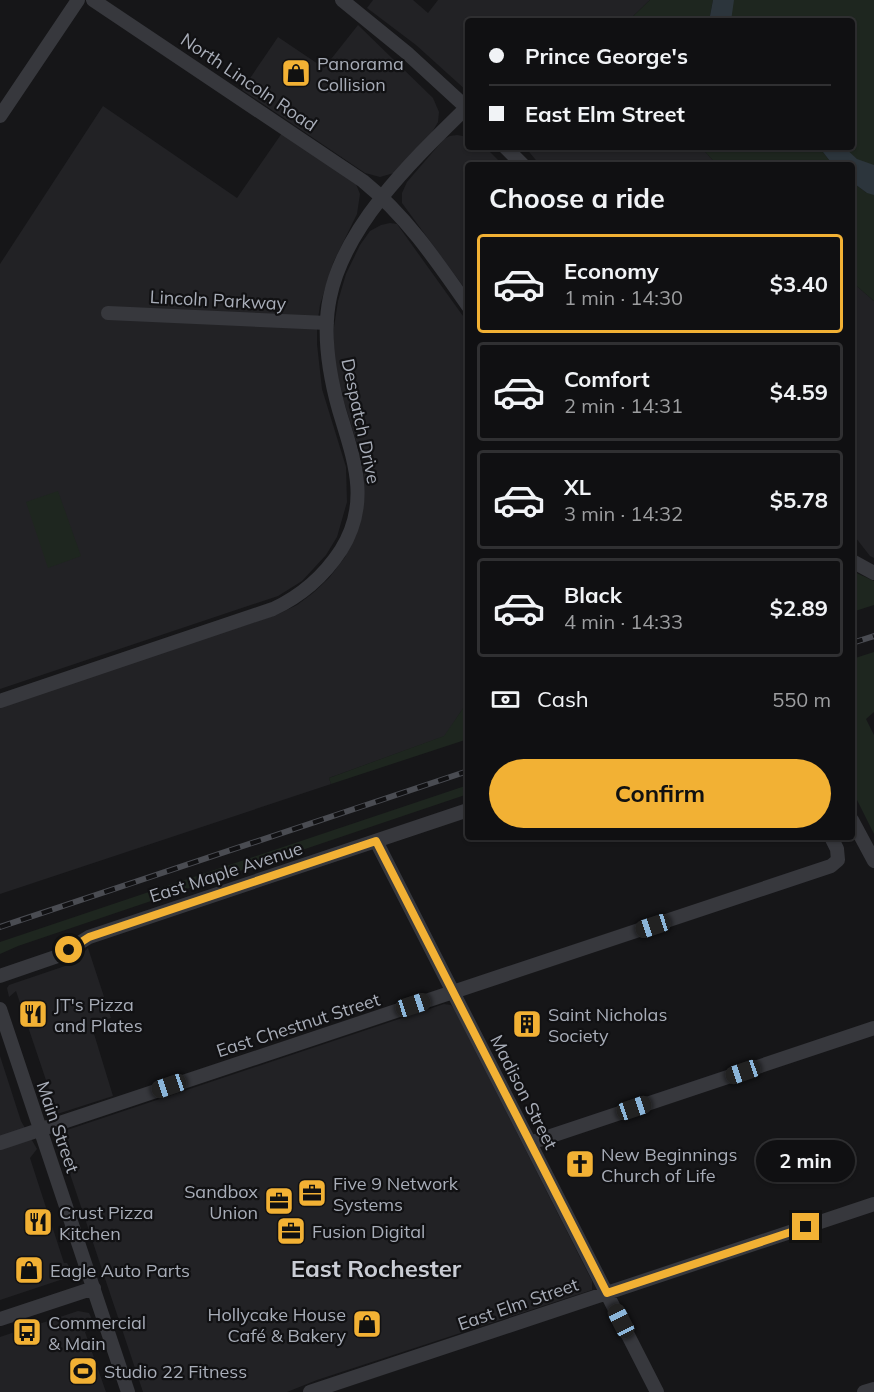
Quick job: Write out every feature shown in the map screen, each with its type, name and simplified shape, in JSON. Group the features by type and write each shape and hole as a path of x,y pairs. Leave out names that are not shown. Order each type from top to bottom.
{"street":[{"path":"0,116 78,0"},
{"name":"North Lincoln Road","path":"93,0 363,181 382,197 420,238 465,302"},
{"path":"342,0 407,53 465,106"},
{"name":"Despatch Drive","path":"0,700 273,609 291,600 322,574 336,558 352,528 358,496 351,446 339,409 328,355 327,323 332,290 356,235 382,197 465,110"},
{"path":"508,150 520,162"},
{"name":"Lincoln Parkway","path":"108,313 327,323"},
{"path":"855,563 874,573"},
{"name":"East Maple Avenue","path":"0,976 58,956 89,937 465,811"},
{"path":"855,825 873,858"},
{"name":"East Chestnut Street","path":"0,1143 831,866 838,860 837,849 832,840"},
{"name":"Madison Street","path":"376,841 657,1392"},
{"name":"Main Street","path":"0,1009 128,1392"},
{"path":"530,1143 874,1028"},
{"name":"East Elm Street","path":"310,1392 874,1204"},
{"path":"0,1319 94,1288"},
{"path":"864,1392 874,1389"}],"shaded area":[{"path":"373,0 413,0 428,13 438,0 650,0 631,18 465,18 465,89 416,45 367,8"},
{"path":"650,0 713,0 710,18 631,18"},
{"path":"713,0 734,0 731,18 710,18"},
{"path":"726,0 874,0 874,301 855,285 855,184 867,193 855,171 855,162 849,162 836,150 855,150 855,18 723,18"},
{"path":"358,25 433,98 439,112 438,122 431,134 394,173 380,177 365,173 242,90 278,37 324,68"},
{"path":"103,106 237,198 282,133 356,184 360,194 357,214 333,263 320,305 317,326 322,389 346,467 347,502 337,537 326,555 302,581 278,596 0,689 0,264"},
{"path":"450,136 465,136 465,150 488,150 500,162 465,162 465,289 402,203 402,193 407,182 444,139"},
{"path":"528,150 704,150 714,162 538,162"},
{"path":"704,150 821,150 831,162 714,162"},
{"path":"821,150 847,150 857,159 874,165 874,195 855,184 855,162 831,162"},
{"path":"397,224 465,319 465,706 445,736 329,778 331,784 0,894 0,705 276,615 297,605 313,593 329,578 345,557 353,539 363,502 364,480 361,457 340,389 334,360 334,327 338,301 346,274 360,245 370,231 381,225"},
{"path":"855,285 874,301 874,558 855,537"},
{"path":"58,491 81,556 48,568 26,502"},
{"path":"855,572 874,581 874,605 855,611"},
{"path":"874,652 874,712 866,719 874,735 874,834 855,796 855,658"},
{"path":"465,705 465,740 331,784 329,778 444,736"},
{"path":"465,786 465,795 0,954 0,942"},
{"path":"88,948 111,1018 91,1024 113,1096 51,1116 45,1109 53,1101 16,991 9,997 7,988 9,985 68,965"},
{"path":"444,1004 451,1005 454,1009 592,1281 592,1290 317,1380 287,1392 143,1392 59,1141 61,1132"},
{"path":"0,1056 21,1121 37,1149 30,1158 64,1263 67,1263 71,1269 66,1278 0,1300"},
{"path":"78,1311 89,1313 94,1323 85,1332 106,1392 0,1392 0,1337"}],"railway":[{"path":"855,642 874,636"},
{"path":"0,927 465,772"}],"place":[{"name":"Panorama Collision","path":"296,73"},
{"name":"JT's Pizza and Plates","path":"33,1014"},
{"name":"Saint Nicholas Society","path":"527,1024"},
{"name":"New Beginnings Church of Life","path":"580,1164"},
{"name":"Five 9 Network Systems","path":"312,1193"},
{"name":"Sandbox Union","path":"279,1201"},
{"name":"Crust Pizza Kitchen","path":"38,1222"},
{"name":"Fusion Digital","path":"291,1231"},
{"name":"Eagle Auto Parts","path":"29,1270"},
{"name":"Hollycake House Café & Bakery","path":"367,1324"},
{"name":"Commercial & Main","path":"27,1332"},
{"name":"Studio 22 Fitness","path":"83,1371"}],"district":[{"name":"East Rochester","path":"376,1268"}],"route":[{"path":"69,950 89,937 376,841 607,1293 806,1227"}]}
